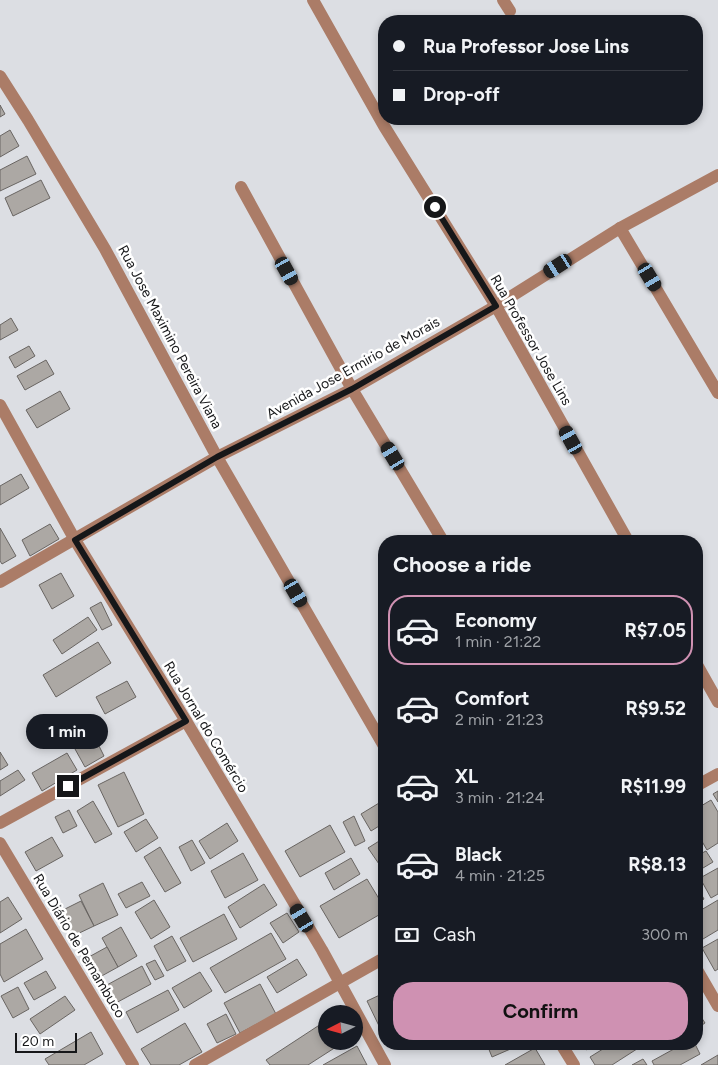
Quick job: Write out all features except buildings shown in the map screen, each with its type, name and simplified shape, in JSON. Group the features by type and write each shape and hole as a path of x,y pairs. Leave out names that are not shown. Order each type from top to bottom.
{"street":[{"name":"Rua Professor Jose Lins","path":"313,0 378,115"},
{"name":"Rua Jose Maximino Pereira Viana","path":"0,76 106,249 217,457 378,736"},
{"name":"Rua Professor Jose Lins","path":"383,125 496,306 625,535"},
{"name":"Avenida Jose Ermirio de Morais","path":"0,582 217,457 352,389 496,306 620,228 718,175"},
{"path":"241,187 352,389 439,535"},
{"path":"620,228 718,392"},
{"name":"Rua Jornal do Comércio","path":"0,405 75,540 186,721 340,982 385,1065"},
{"path":"703,675 718,702"},
{"path":"0,823 186,721"},
{"path":"703,782 718,774"},
{"name":"Rua Diário de Pernambuco","path":"0,843 133,1065"},
{"path":"195,1065 378,961"},
{"path":"703,980 718,1006"},
{"path":"565,1050 574,1065"}],"route":[{"path":"68,786 186,721 75,540 217,457 352,389 496,306 435,207"}]}
